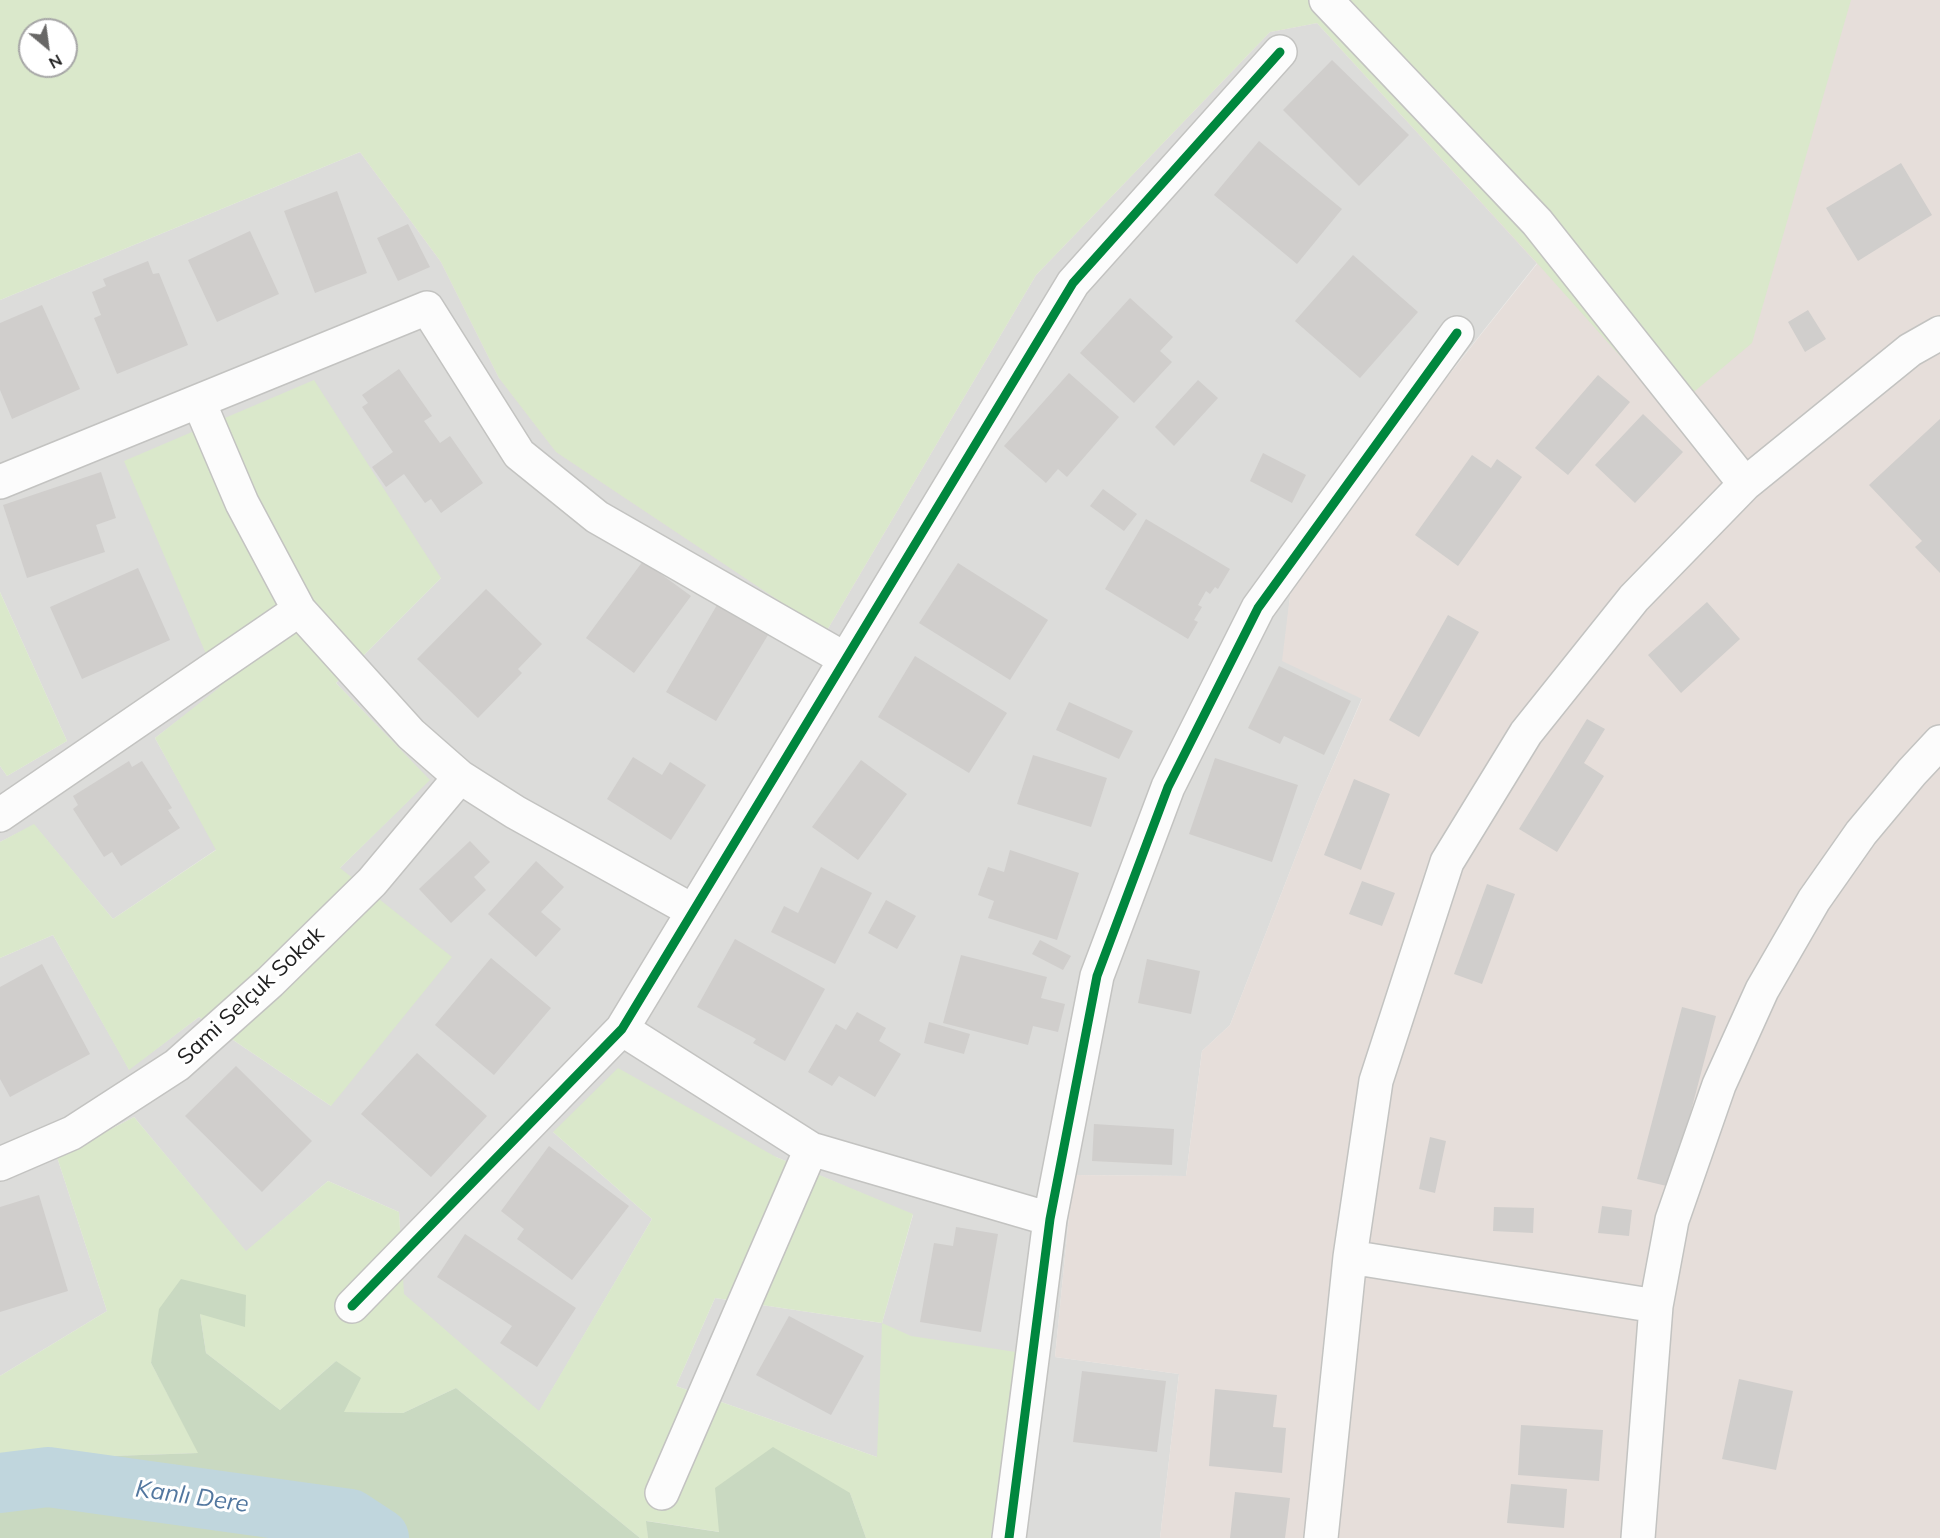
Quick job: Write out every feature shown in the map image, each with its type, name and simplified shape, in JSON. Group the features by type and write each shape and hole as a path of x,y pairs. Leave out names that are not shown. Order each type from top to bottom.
{"street":[{"path":"1326,0 1537,222 1745,484"},
{"path":"352,1306 622,1029 1072,283 1280,52"},
{"path":"0,482 428,308 519,454 597,517 845,659"},
{"path":"1009,1538 1050,1219 1097,976 1168,787 1258,608 1457,333"},
{"path":"1320,1538 1350,1257 1376,1082 1447,862 1526,733 1635,598 1745,484 1910,350 1940,333"},
{"path":"199,402 242,503 299,610 411,734 460,777 515,812 693,911"},
{"path":"0,815 299,610"},
{"path":"1638,1538 1656,1306 1672,1220 1719,1085 1762,990 1814,900 1861,833 1940,742"},
{"name":"Sami Selçuk Sokak","path":"0,1164 72,1133 177,1065 270,982 372,882 460,777"},
{"path":"622,1029 811,1149 1050,1219"},
{"path":"663,1492 811,1149"},
{"path":"1350,1257 1656,1306"}],"shaded area":[{"path":"171,0 1940,0 1940,1538 1160,1538 1179,1374 1055,1357 1073,1175 1186,1176 1202,1051 1230,1025 1317,802 1362,699 1282,661 1293,571 1537,264 1317,23 1270,32 1036,275 826,632 556,452 499,378 441,262 360,152"},
{"path":"1317,23 1537,263 1293,571 1283,660 1362,698 1317,802 1230,1025 1202,1051 1186,1176 1073,1175 1055,1357 1179,1374 1160,1538 991,1538 1016,1352 877,1457 676,1386 715,1298 882,1323 913,1215 776,1157 553,1132 652,1219 539,1412 403,1294 399,1212 328,1181 246,1252 134,1117 57,1157 107,1311 0,1376 0,958 53,935 129,1069 199,1017 331,1106 340,868 429,780 336,683 441,578 125,461 221,688 155,738 217,849 113,919 34,825 0,842 0,766 7,776 67,741 0,592 0,300 360,152 441,262 499,378 826,632 1036,275 1270,32"}],"green space":[{"path":"0,0 1851,0 1752,343 1670,412 1317,23 1270,32 1036,275 826,632 556,452 499,378 441,262 360,152 0,300"},
{"path":"314,380 441,578 336,683 430,780 340,868 452,957 331,1106 199,1017 129,1070 53,935 0,958 0,842 34,824 113,919 216,850 155,738 220,687 124,461"},
{"path":"0,592 67,741 7,776 0,766"},
{"path":"618,1068 776,1157 913,1214 882,1323 911,1336 1016,1352 991,1538 866,1538 850,1493 720,1532 647,1521 648,1538 640,1538 456,1388 403,1413 344,1412 336,1361 280,1410 206,1353 200,1314 181,1280 151,1363 199,1453 0,1460 0,1376 107,1311 57,1157 134,1117 246,1251 328,1181 399,1212 404,1294 539,1411 652,1219 553,1132","holes":["715,1298 882,1323 877,1457 676,1386"]},
{"path":"181,1279 246,1295 245,1327 200,1314 206,1353 280,1410 336,1361 361,1378 344,1412 403,1413 456,1388 640,1538 0,1538 0,1460 198,1453 151,1363 159,1309"},
{"path":"773,1447 850,1493 866,1538 648,1538 646,1521 719,1532 715,1488"}],"building":[{"path":"1332,60 1409,135 1359,186 1283,110"},
{"path":"1259,141 1342,209 1297,264 1214,195"},
{"path":"1901,163 1932,215 1858,261 1826,208"},
{"path":"337,191 367,273 315,293 284,211"},
{"path":"408,224 430,267 398,281 377,238"},
{"path":"250,231 279,294 217,322 188,260"},
{"path":"1353,255 1418,312 1360,378 1295,321"},
{"path":"148,261 153,274 159,273 188,345 117,374 94,318 101,315 92,292 106,286 103,279"},
{"path":"1130,298 1173,337 1160,351 1172,362 1134,403 1080,353"},
{"path":"42,305 80,389 12,419 0,390 0,323"},
{"path":"1808,310 1826,339 1805,352 1788,322"},
{"path":"399,369 432,416 424,421 440,443 450,436 483,483 441,513 431,499 425,503 404,474 386,487 372,467 393,452 362,407 368,403 362,395"},
{"path":"1069,373 1119,417 1067,477 1058,469 1046,483 1004,446"},
{"path":"1598,375 1630,402 1568,475 1535,448"},
{"path":"1198,380 1218,398 1174,446 1155,427"},
{"path":"1643,414 1683,452 1635,503 1595,465"},
{"path":"1940,419 1940,573 1915,547 1922,541 1869,485"},
{"path":"1263,453 1306,475 1292,503 1250,481"},
{"path":"1472,455 1491,468 1497,459 1522,477 1458,566 1415,535"},
{"path":"101,472 116,518 96,525 105,552 27,578 3,505"},
{"path":"1103,489 1137,514 1124,531 1090,506"},
{"path":"1146,519 1230,569 1218,589 1215,587 1210,594 1206,591 1198,605 1202,607 1194,620 1198,622 1188,639 1105,589"},
{"path":"643,561 691,596 634,673 586,638"},
{"path":"958,563 1048,620 1010,680 919,623"},
{"path":"138,568 170,640 82,679 50,607"},
{"path":"486,589 542,644 518,669 522,673 478,718 417,659"},
{"path":"1707,602 1740,639 1681,693 1648,655"},
{"path":"717,605 768,635 716,721 666,692"},
{"path":"1448,615 1479,632 1419,737 1389,720"},
{"path":"915,656 1007,713 969,773 878,717"},
{"path":"1279,666 1351,701 1324,755 1284,736 1280,744 1248,728"},
{"path":"1069,702 1133,731 1119,759 1056,730"},
{"path":"1587,719 1605,729 1584,763 1604,776 1557,852 1519,829"},
{"path":"1033,755 1107,778 1091,827 1017,804"},
{"path":"633,757 662,775 670,762 706,785 671,840 607,799"},
{"path":"1215,758 1298,785 1272,862 1189,834"},
{"path":"861,760 907,794 858,860 812,827"},
{"path":"129,761 132,767 142,761 172,808 168,810 180,828 121,866 112,852 104,857 73,809 78,805 73,796"},
{"path":"1354,779 1390,794 1361,870 1324,855"},
{"path":"470,841 490,862 474,877 486,890 451,923 419,889"},
{"path":"1010,850 1079,873 1057,940 988,918 994,901 978,895 988,867 1004,872"},
{"path":"536,861 564,887 541,912 561,929 536,957 488,914"},
{"path":"821,867 872,893 835,964 771,932 784,906 798,913"},
{"path":"1362,881 1395,893 1382,926 1349,914"},
{"path":"1487,884 1515,894 1482,984 1454,974"},
{"path":"886,900 916,916 897,949 868,933"},
{"path":"735,939 825,989 785,1061 753,1043 756,1039 697,1007"},
{"path":"1040,940 1071,956 1063,970 1032,954"},
{"path":"961,955 1047,977 1041,998 1065,1004 1058,1032 1033,1026 1028,1045 943,1023"},
{"path":"491,958 551,1008 494,1075 435,1025"},
{"path":"1147,959 1200,971 1191,1014 1138,1003"},
{"path":"42,964 90,1054 10,1097 0,1079 0,987"},
{"path":"1682,1007 1716,1016 1671,1187 1637,1179"},
{"path":"857,1012 886,1028 879,1041 901,1054 875,1097 839,1076 832,1086 808,1072 836,1024 846,1030"},
{"path":"929,1022 970,1034 964,1054 924,1043"},
{"path":"417,1053 487,1116 431,1177 361,1114"},
{"path":"236,1066 312,1141 262,1192 185,1116"},
{"path":"1094,1124 1174,1129 1172,1165 1092,1161"},
{"path":"1430,1137 1446,1141 1435,1193 1419,1189"},
{"path":"549,1146 629,1206 572,1280 517,1239 524,1229 501,1211"},
{"path":"39,1195 68,1291 0,1312 0,1207"},
{"path":"1602,1206 1632,1210 1629,1236 1598,1233"},
{"path":"1494,1207 1534,1208 1533,1233 1493,1231"},
{"path":"956,1227 998,1234 981,1332 920,1322 934,1243 953,1246"},
{"path":"465,1234 576,1308 537,1367 500,1343 512,1326 437,1277"},
{"path":"789,1316 864,1356 831,1415 756,1375"},
{"path":"1082,1371 1166,1381 1157,1452 1073,1442"},
{"path":"1739,1379 1793,1391 1776,1470 1722,1459"},
{"path":"1215,1389 1277,1395 1273,1427 1286,1428 1282,1473 1209,1466"},
{"path":"1521,1425 1603,1430 1599,1481 1518,1475"},
{"path":"1511,1484 1567,1489 1564,1528 1507,1523"},
{"path":"1235,1492 1290,1498 1285,1538 1230,1538"}],"waterway":[{"name":"Kanlı Dere","path":"0,1483 48,1477 350,1519 379,1538"}],"cycle path":[{"path":"352,1306 622,1029 1073,283 1280,52"},
{"path":"1009,1538 1050,1219 1097,976 1168,787 1258,608 1457,333"}]}
